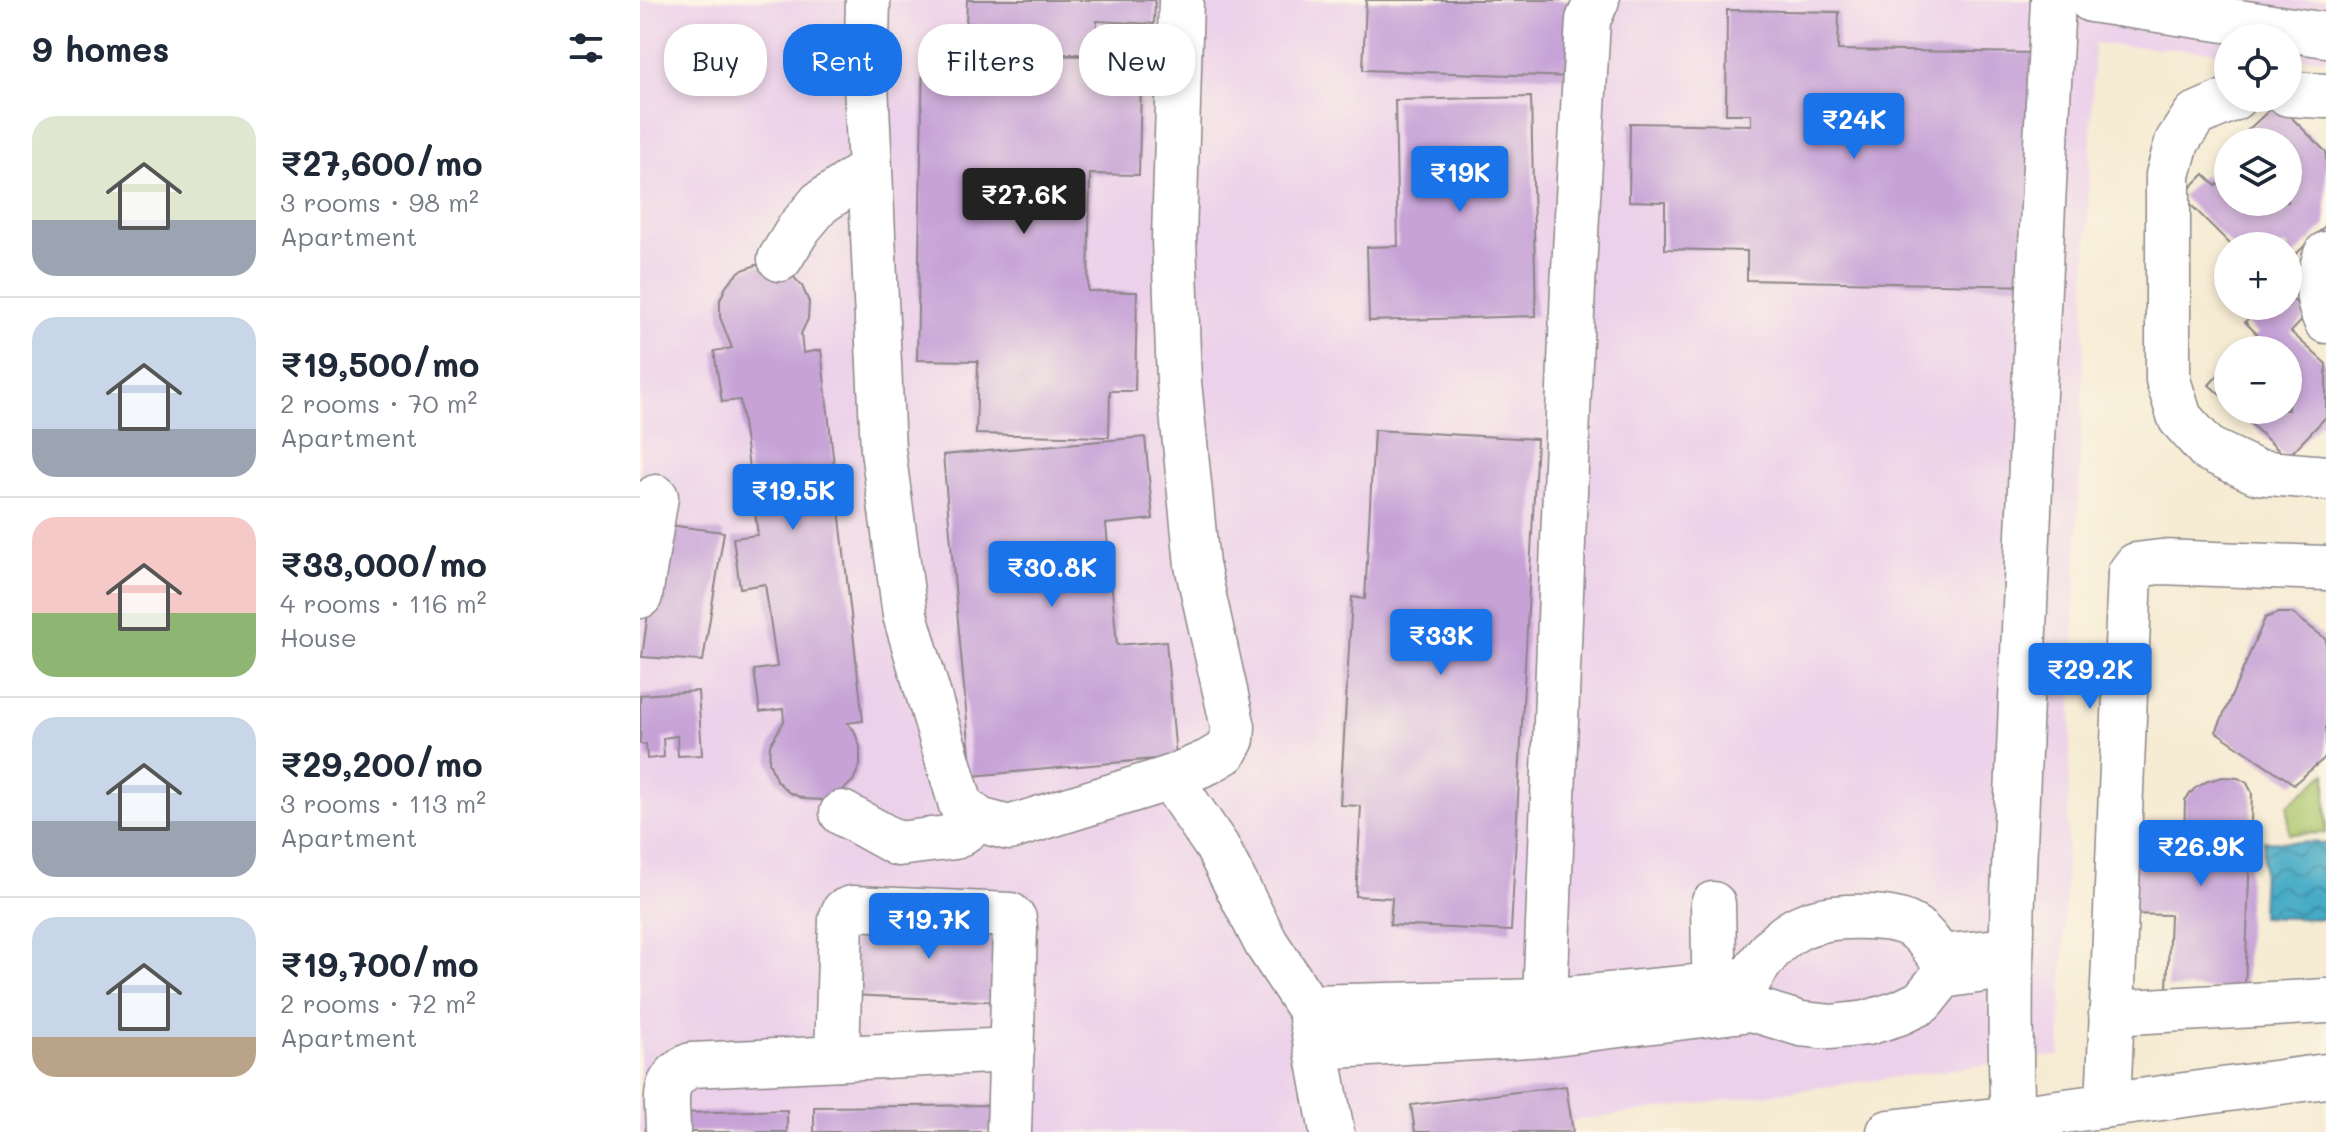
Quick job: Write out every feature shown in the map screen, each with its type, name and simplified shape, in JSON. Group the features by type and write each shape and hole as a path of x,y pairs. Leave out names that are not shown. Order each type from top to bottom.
{"street":[{"path":"868,0 866,84 883,450 905,615 961,805 979,820 1009,828 1170,778 1225,752 1232,739 1233,727 1197,565 1179,382 1174,239 1181,0"},
{"path":"1545,1018 1573,287 1588,20 1597,0"},
{"path":"2013,1118 2009,1046 2012,958 2029,497 2053,0"},
{"path":"2094,0 2315,22"},
{"path":"2302,95 2326,96"},
{"path":"2214,107 2195,115 2177,142 2168,175 2168,380 2180,418 2208,449 2257,472 2326,478"},
{"path":"780,259 799,228 820,203 870,169"},
{"path":"2326,254 2318,278 2316,300 2326,321"},
{"path":"640,596 656,497"},
{"path":"2096,1118 2111,1013 2130,573 2136,565 2160,562 2326,568"},
{"path":"1170,778 1217,847 1313,1027 1332,1132"},
{"path":"842,813 898,844 955,837 979,820"},
{"path":"1713,904 1732,997"},
{"path":"837,1058 841,919 844,911 852,908 1010,915 1015,928 1009,1132"},
{"path":"1732,997 1778,940 1797,928 1836,915 1891,919 1916,929 1942,967"},
{"path":"1942,967 2012,958"},
{"path":"1313,1027 1545,1018 1732,997 1801,1024 1831,1027 1867,1023 1922,1002 1942,967"},
{"path":"2111,1013 2326,1001"},
{"path":"668,1132 668,1085 675,1073 691,1065 1012,1050"},
{"path":"2096,1118 2326,1076"},
{"path":"1889,1132 2013,1118 2096,1118 2326,1102"}],"shaded area":[{"path":"640,0 2326,0 2326,59 2302,58 2302,24 2214,24 2214,51 2094,44 2060,1055 1490,1132 640,1132"}],"green space":[{"path":"2326,773 2326,833 2289,834 2288,805"}],"water":[{"path":"2264,841 2326,843 2326,919 2261,917"}],"building":[{"path":"967,0 1155,0 1154,24 1097,21 1097,24 1079,24 1079,54 1063,54 1063,24 966,24"},
{"path":"1366,0 1574,0 1572,77 1363,70"},
{"path":"1727,10 1839,12 1838,50 2038,53 2034,286 1747,280 1747,251 1665,249 1665,202 1629,201 1630,123 1751,125 1751,114 1726,114"},
{"path":"1063,55 1079,56 1079,96 1141,96 1139,175 1090,174 1088,291 1137,292 1135,391 1110,391 1109,437 976,434 978,361 917,360 922,96 1063,96"},
{"path":"1531,97 1536,316 1369,321 1367,247 1398,246 1395,100"},
{"path":"2267,112 2286,112 2302,128 2250,128"},
{"path":"2302,128 2326,152 2326,225 2302,248 2302,232 2218,232 2182,196 2204,174 2214,184 2214,216 2302,216"},
{"path":"756,265 774,266 790,273 802,286 809,302 808,319 801,334 803,353 821,350 863,721 847,723 854,730 860,747 860,765 853,781 840,793 823,800 805,799 788,792 776,780 769,762 770,745 784,721 783,709 760,712 754,670 777,667 765,584 740,588 733,538 758,535 740,400 722,402 714,351 732,348 720,317 720,300 727,284 740,271"},
{"path":"2302,308 2308,314 2291,332 2295,336 2255,336 2257,334 2245,322 2302,320"},
{"path":"2302,342 2326,364 2326,417 2287,458 2251,424 2302,424"},
{"path":"1374,430 1537,439 1511,931 1390,925 1392,898 1356,896 1361,806 1340,805 1352,597 1365,599"},
{"path":"1145,437 1153,519 1106,524 1117,645 1166,641 1176,757 972,776 943,455"},
{"path":"660,524 724,532 703,661 642,657"},
{"path":"2278,613 2292,613 2326,639 2326,757 2294,784 2216,732 2265,618"},
{"path":"698,691 702,755 678,756 677,736 663,738 664,757 647,759 646,744 640,744 640,695"},
{"path":"2223,777 2238,778 2247,783 2252,793 2245,990 2167,988 2170,915 2127,914 2130,844 2184,845 2185,800 2194,789"},
{"path":"854,919 1007,926 1004,1002 850,995"},
{"path":"1566,1086 1573,1132 1415,1132 1411,1105"},
{"path":"998,1105 998,1132 814,1132 814,1107"},
{"path":"787,1110 787,1132 679,1132 678,1113"}]}
